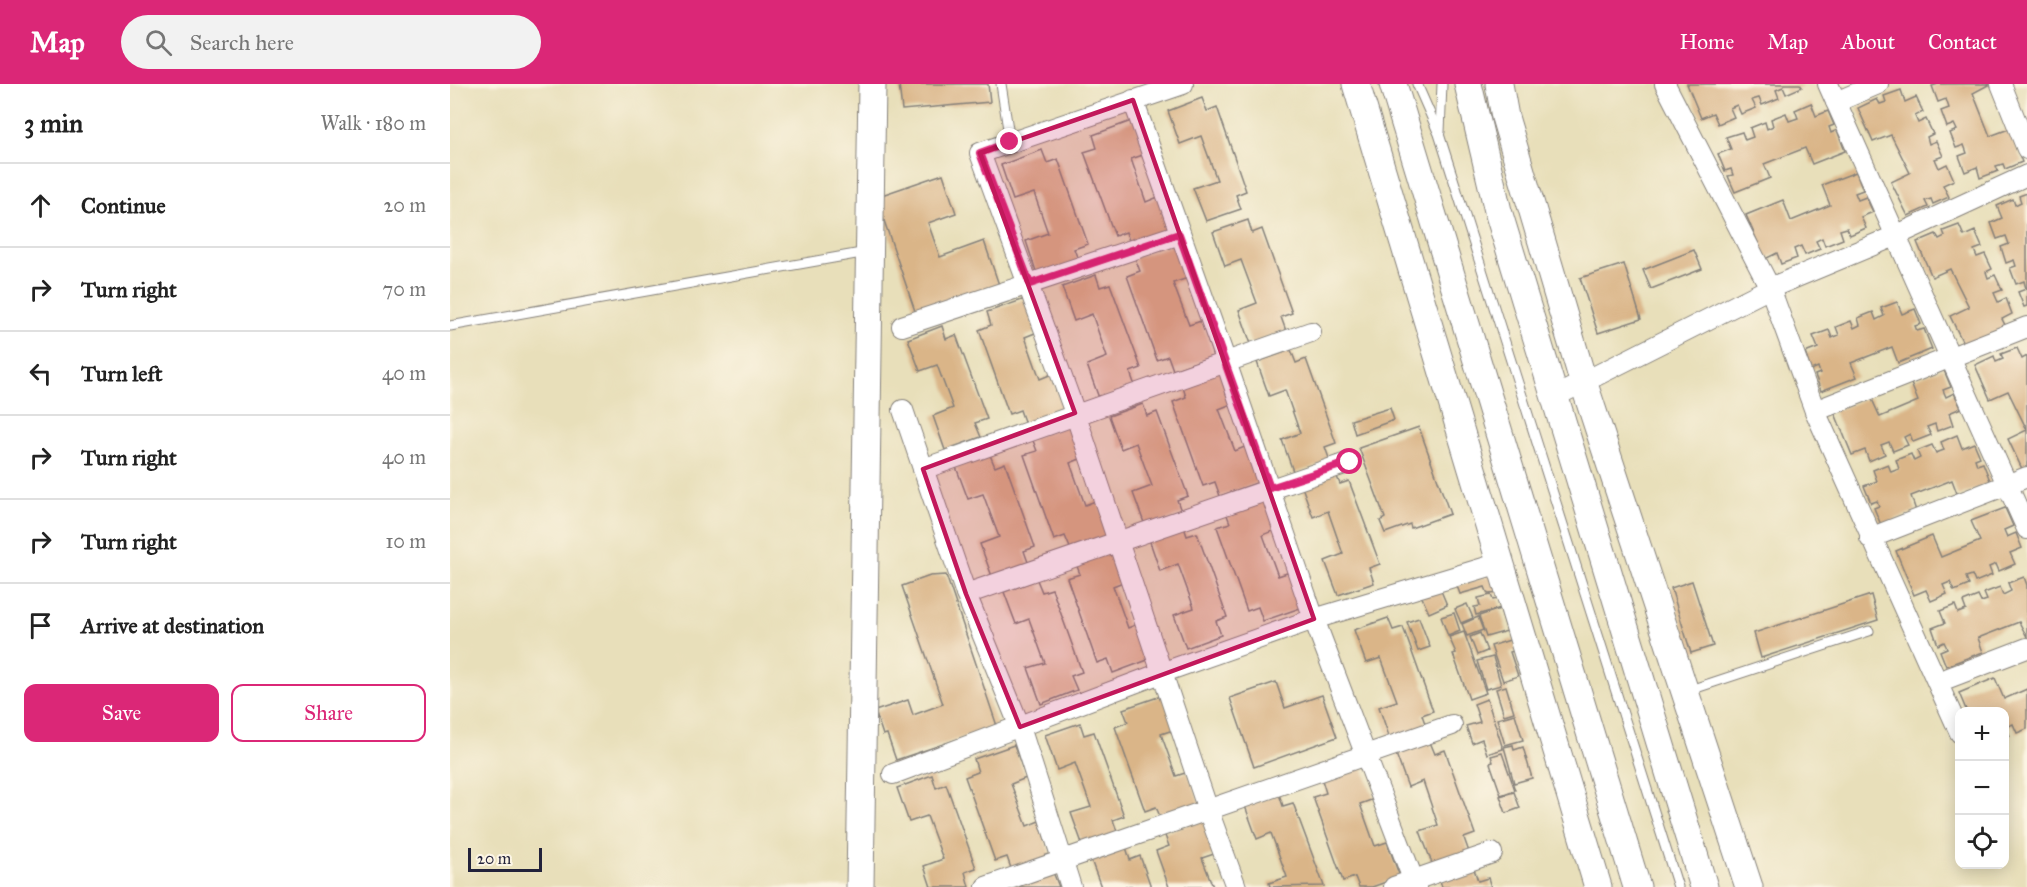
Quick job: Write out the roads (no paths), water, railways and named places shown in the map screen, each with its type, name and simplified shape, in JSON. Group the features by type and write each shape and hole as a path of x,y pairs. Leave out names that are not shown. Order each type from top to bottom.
{"street":[{"path":"860,887 867,252 872,84"},
{"path":"1183,84 1177,84 980,153 1076,413 1161,673 1236,887"},
{"path":"1356,84 1598,887"},
{"path":"1393,84 1636,887"},
{"path":"1468,84 1498,211 1704,887"},
{"path":"1499,84 1505,117 1584,384 1749,887"},
{"path":"1665,84 1770,288 1815,411 1955,723"},
{"path":"1878,84 1832,93 2027,529"},
{"path":"2001,84 2027,148"},
{"path":"1133,100 1314,619 1415,884"},
{"path":"1554,398 1770,288 1895,236 2027,175"},
{"path":"902,326 1179,234"},
{"path":"1815,411 1951,360 2027,327"},
{"path":"923,469 1076,413 1311,332"},
{"path":"903,410 966,594 1020,727 1071,887"},
{"path":"966,594 1350,462"},
{"path":"1870,538 2027,477"},
{"path":"893,774 1161,673 1314,619 1500,563"},
{"path":"1938,682 2027,648"},
{"path":"986,887 1452,725"},
{"path":"1394,887 1415,884 1492,853"}],"lane":[{"path":"1001,84 1010,142"},
{"path":"1417,84 1439,134 1678,887"},
{"path":"1439,134 1442,84"},
{"path":"450,326 867,252"},
{"path":"1685,692 1869,631"}]}
